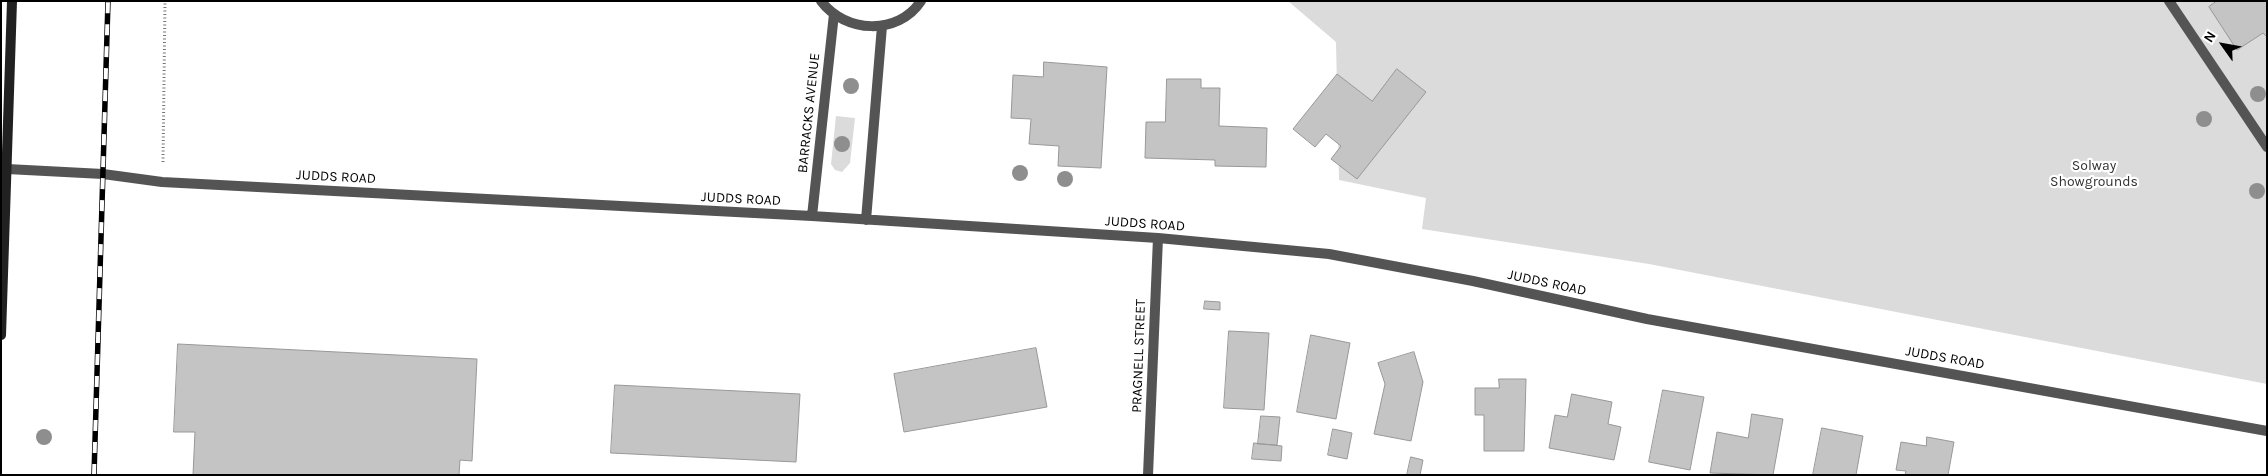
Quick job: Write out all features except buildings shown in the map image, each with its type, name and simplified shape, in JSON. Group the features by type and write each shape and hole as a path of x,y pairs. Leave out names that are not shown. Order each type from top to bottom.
{"main road":[{"path":"1,335 12,1"}],"street":[{"path":"821,1 843,20 862,26 882,26 901,20 918,7 921,1"},
{"path":"2169,1 2267,147"},
{"name":"BARRACKS AVENUE","path":"812,216 834,14"},
{"path":"866,220 882,26"},
{"name":"JUDDS ROAD","path":"7,169 103,174 162,182 812,216 1158,238 1329,254 1472,280 1657,320 2267,431"},
{"name":"PRAGNELL STREET","path":"1148,475 1158,238"}],"path":[{"path":"162,182 165,1"}],"green space":[{"name":"Solway Showgrounds","path":"1288,1 2267,1 2267,384 1649,264 1422,229 1426,198 1339,180 1336,42"},
{"path":"836,116 855,118 850,163 842,172 835,170 831,164"}],"railway":[{"path":"94,475 108,1"}]}
